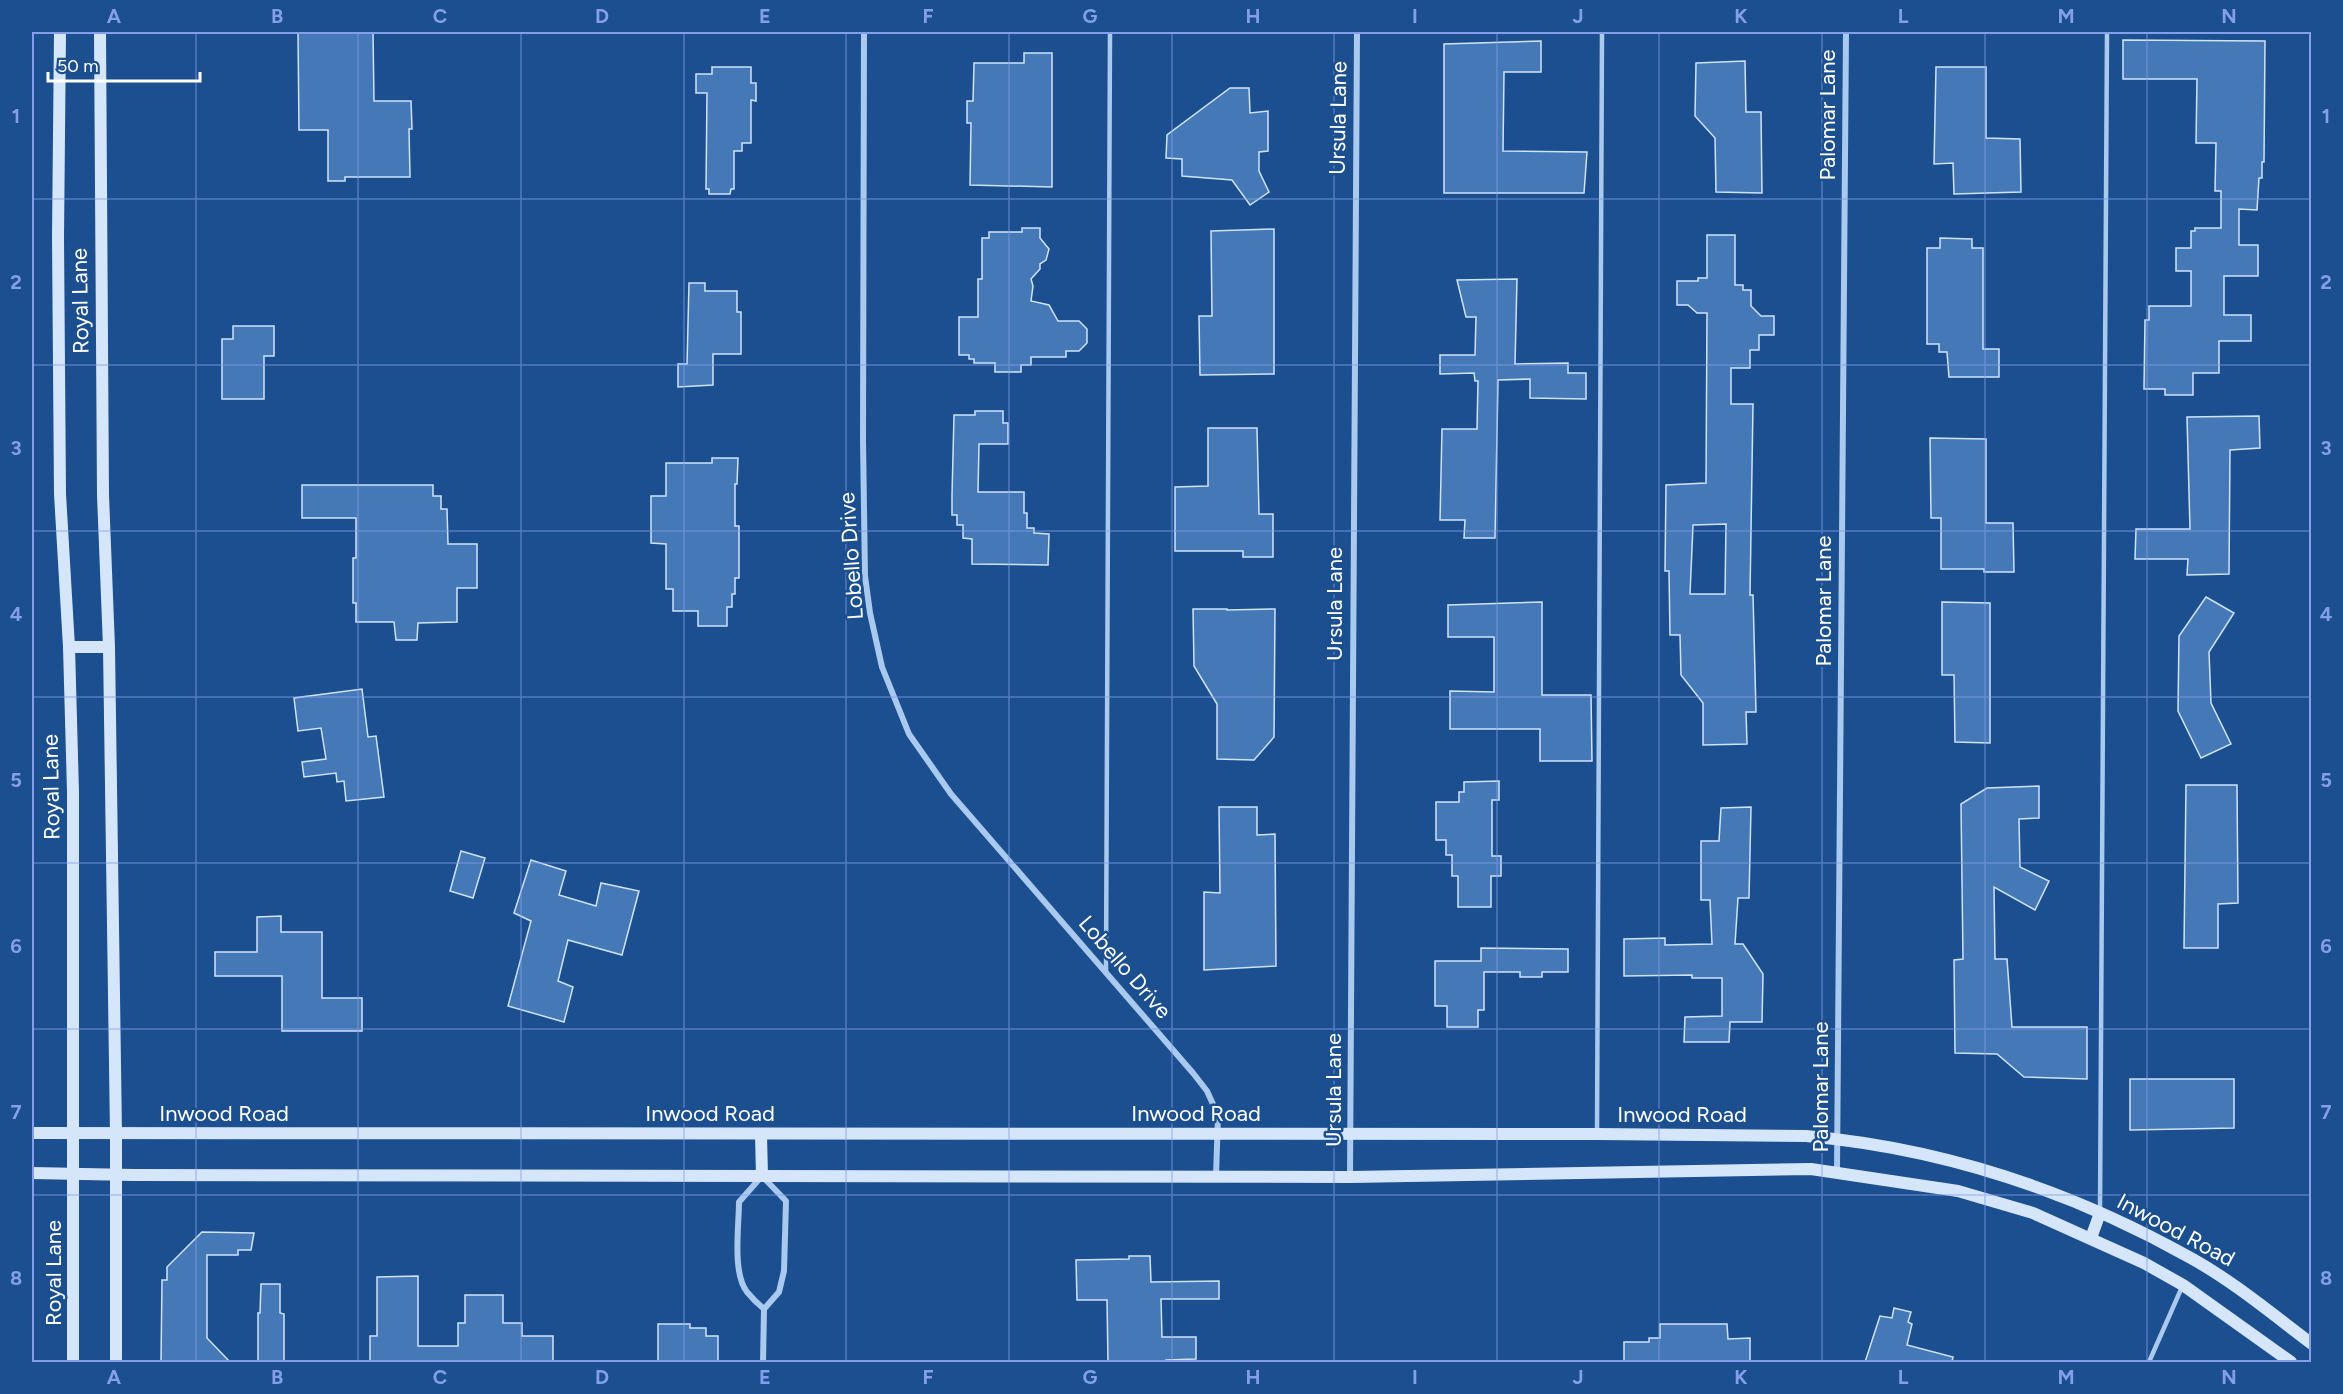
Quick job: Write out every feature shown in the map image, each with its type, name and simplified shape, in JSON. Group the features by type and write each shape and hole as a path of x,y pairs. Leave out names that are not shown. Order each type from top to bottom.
{"main road":[{"name":"Royal Lane","path":"60,32 58,237 60,494 69,647 74,803 73,1362"},
{"name":"Royal Lane","path":"100,32 103,495 109,646 116,1134 116,1362"},
{"path":"69,647 109,646"},
{"name":"Inwood Road","path":"32,1133 1806,1136 1932,1155 2012,1178 2100,1213 2190,1257 2241,1290 2312,1344"},
{"path":"760,1134 762,1176"},
{"name":"Inwood Road","path":"32,1173 1350,1177 1781,1169 1837,1171 1958,1191 2033,1213 2145,1263 2183,1285 2291,1362"},
{"path":"2091,1239 2100,1213"}],"street":[{"name":"Lobello Drive","path":"864,32 865,576 870,613 882,667 909,734 951,794 1194,1072 1207,1091 1218,1114 1216,1177"},
{"name":"Ursula Lane","path":"1350,1177 1358,32"},
{"name":"Palomar Lane","path":"1837,1171 1846,32"},
{"path":"763,1362 764,1309 779,1292 784,1271 786,1201 762,1176 739,1202 738,1256 739,1274 746,1291 764,1309"}],"lane":[{"path":"1106,972 1110,32"},
{"path":"1597,1134 1602,32"},
{"path":"2100,1213 2106,32"},
{"path":"2149,1362 2183,1285"}],"building":[{"path":"298,32 373,32 374,101 411,101 410,177 345,177 345,181 328,181 328,130 299,130"},
{"path":"2123,40 2265,41 2262,178 2259,178 2257,210 2239,209 2239,245 2258,245 2258,276 2224,276 2224,315 2251,315 2251,341 2219,341 2219,373 2193,373 2193,395 2165,395 2165,389 2144,389 2145,320 2149,320 2149,306 2191,306 2191,271 2176,271 2176,248 2191,248 2191,231 2195,231 2195,228 2221,228 2221,191 2215,191 2216,143 2196,143 2197,79 2123,79"},
{"path":"1541,41 1541,72 1504,72 1503,151 1587,152 1584,193 1444,193 1444,44"},
{"path":"1024,53 1052,53 1052,187 970,185 971,123 967,123 967,101 973,101 974,63 1024,63"},
{"path":"1745,61 1746,112 1761,112 1762,193 1716,192 1715,138 1695,116 1696,63"},
{"path":"712,67 751,67 751,83 756,83 756,101 751,100 751,143 742,143 742,151 734,151 734,189 731,189 730,194 709,194 709,189 706,189 707,93 696,93 696,74 712,74"},
{"path":"1936,67 1986,67 1986,138 2020,139 2021,192 1954,194 1953,163 1934,164"},
{"path":"1230,88 1249,88 1250,113 1268,111 1268,151 1259,152 1259,171 1269,192 1250,205 1232,180 1182,176 1182,159 1166,158 1167,135"},
{"path":"1022,228 1040,228 1040,238 1049,249 1046,260 1040,264 1040,269 1031,279 1033,286 1031,301 1049,305 1058,321 1079,321 1087,329 1087,343 1079,351 1066,351 1066,357 1031,357 1031,365 1021,365 1021,372 995,372 995,363 974,363 974,359 969,359 969,355 959,355 959,317 978,317 978,279 982,279 982,238 989,238 989,232 1022,232"},
{"path":"1274,229 1274,374 1200,375 1199,316 1212,316 1211,231"},
{"path":"1707,235 1735,235 1735,285 1743,285 1743,290 1751,290 1751,306 1761,316 1774,316 1774,335 1759,335 1759,350 1750,350 1750,368 1731,368 1731,404 1753,404 1750,595 1753,595 1756,712 1746,712 1747,744 1703,745 1703,703 1681,675 1680,635 1670,635 1669,571 1665,571 1666,485 1706,483 1707,313 1697,313 1688,305 1677,305 1677,281 1698,281 1698,278 1707,278","holes":["1726,524 1725,594 1690,594 1693,525"]},
{"path":"1940,238 1972,239 1972,248 1983,248 1983,349 1999,349 1999,377 1949,377 1947,352 1939,352 1939,344 1927,344 1927,248 1940,248"},
{"path":"1517,279 1515,364 1568,363 1568,373 1586,373 1586,399 1530,398 1530,379 1498,380 1495,538 1464,538 1465,520 1440,520 1442,429 1477,429 1478,381 1475,381 1474,373 1440,374 1440,355 1475,355 1476,317 1466,317 1457,280"},
{"path":"689,283 705,283 705,291 737,291 737,312 741,312 741,354 713,354 713,385 678,387 678,364 687,364"},
{"path":"233,326 274,326 274,356 264,356 264,399 222,399 222,339 233,339"},
{"path":"975,411 1003,411 1003,423 1008,423 1008,444 979,444 978,492 1024,492 1027,528 1034,528 1034,533 1049,534 1048,565 972,564 972,539 963,538 963,525 957,525 957,515 952,515 952,495 954,415 975,415"},
{"path":"2259,416 2260,448 2230,450 2229,574 2187,575 2188,559 2135,559 2136,529 2190,529 2187,417"},
{"path":"1208,428 1257,428 1259,514 1273,514 1273,557 1243,557 1243,551 1175,551 1175,487 1208,486"},
{"path":"1930,438 1986,439 1986,523 2013,523 2014,572 1941,569 1941,518 1931,518"},
{"path":"712,458 738,458 737,484 735,484 735,526 739,526 739,578 735,578 732,607 727,607 727,626 698,626 698,611 673,611 673,589 666,589 666,544 651,543 651,496 666,496 666,463 712,463"},
{"path":"302,485 433,485 433,496 441,496 441,509 447,509 448,544 477,544 477,588 457,588 457,622 418,623 417,640 396,640 394,622 356,622 356,603 353,603 353,558 356,558 356,518 302,518"},
{"path":"2206,597 2234,613 2209,652 2211,703 2231,744 2201,758 2178,711 2179,636"},
{"path":"1542,602 1542,695 1591,695 1592,761 1540,761 1540,729 1450,729 1450,691 1494,692 1494,637 1448,637 1448,605"},
{"path":"1942,602 1990,603 1990,743 1955,742 1954,675 1942,675"},
{"path":"1193,609 1275,609 1274,737 1254,760 1217,759 1217,704 1194,666"},
{"path":"362,689 368,737 376,736 384,797 346,801 344,781 337,782 336,773 304,777 302,762 326,759 321,728 298,731 294,698"},
{"path":"1499,781 1499,800 1492,800 1492,856 1501,856 1501,876 1491,876 1491,907 1458,907 1458,876 1452,876 1452,855 1446,855 1446,840 1436,840 1436,802 1459,802 1459,792 1464,792 1464,782"},
{"path":"2186,785 2237,785 2238,903 2218,904 2218,948 2184,948"},
{"path":"2039,786 2039,818 2019,819 2020,867 2049,881 2035,910 1994,887 1995,959 2007,959 2012,1027 2087,1027 2087,1079 2024,1077 1997,1054 1955,1053 1954,960 1963,959 1961,804 1987,788"},
{"path":"1219,807 1257,807 1257,835 1275,834 1276,966 1204,970 1204,892 1220,893"},
{"path":"1751,807 1749,898 1738,898 1735,944 1743,944 1763,974 1762,1022 1730,1022 1729,1042 1684,1042 1685,1017 1722,1016 1722,978 1692,978 1692,975 1624,976 1624,939 1665,938 1665,945 1712,944 1710,900 1701,900 1701,841 1719,841 1721,808"},
{"path":"461,851 485,858 473,898 450,891"},
{"path":"531,860 566,871 559,895 596,906 601,883 639,891 622,955 568,940 558,981 573,987 564,1022 508,1006 531,921 514,913"},
{"path":"281,916 281,932 322,932 322,998 362,998 362,1031 282,1031 282,976 215,976 215,952 257,952 257,917"},
{"path":"1481,948 1568,949 1568,972 1542,972 1542,977 1520,977 1520,972 1484,972 1484,1010 1478,1010 1478,1027 1447,1027 1447,1006 1435,1006 1435,961 1481,961"},
{"path":"2130,1079 2234,1079 2234,1128 2130,1130"},
{"path":"202,1232 254,1233 251,1250 238,1250 238,1255 207,1255 207,1338 230,1362 161,1362 162,1280 167,1280 167,1267"},
{"path":"1129,1256 1150,1256 1151,1282 1219,1281 1219,1299 1161,1299 1162,1337 1196,1337 1196,1359 1166,1360 1166,1362 1108,1362 1107,1300 1077,1300 1076,1260 1129,1259"},
{"path":"418,1276 418,1346 458,1346 458,1323 465,1323 465,1295 503,1295 503,1323 522,1323 522,1336 553,1336 553,1362 370,1362 370,1336 377,1336 377,1277"},
{"path":"261,1284 280,1284 280,1313 284,1314 284,1362 258,1362 258,1313 260,1313"},
{"path":"1894,1308 1911,1312 1908,1322 1912,1324 1907,1345 1953,1357 1952,1362 1865,1362 1880,1316 1892,1318"},
{"path":"658,1324 690,1324 690,1328 706,1328 706,1336 718,1336 718,1362 658,1362"},
{"path":"1660,1324 1727,1324 1728,1339 1750,1338 1750,1362 1624,1362 1624,1342 1649,1342 1649,1338 1660,1338"}]}
